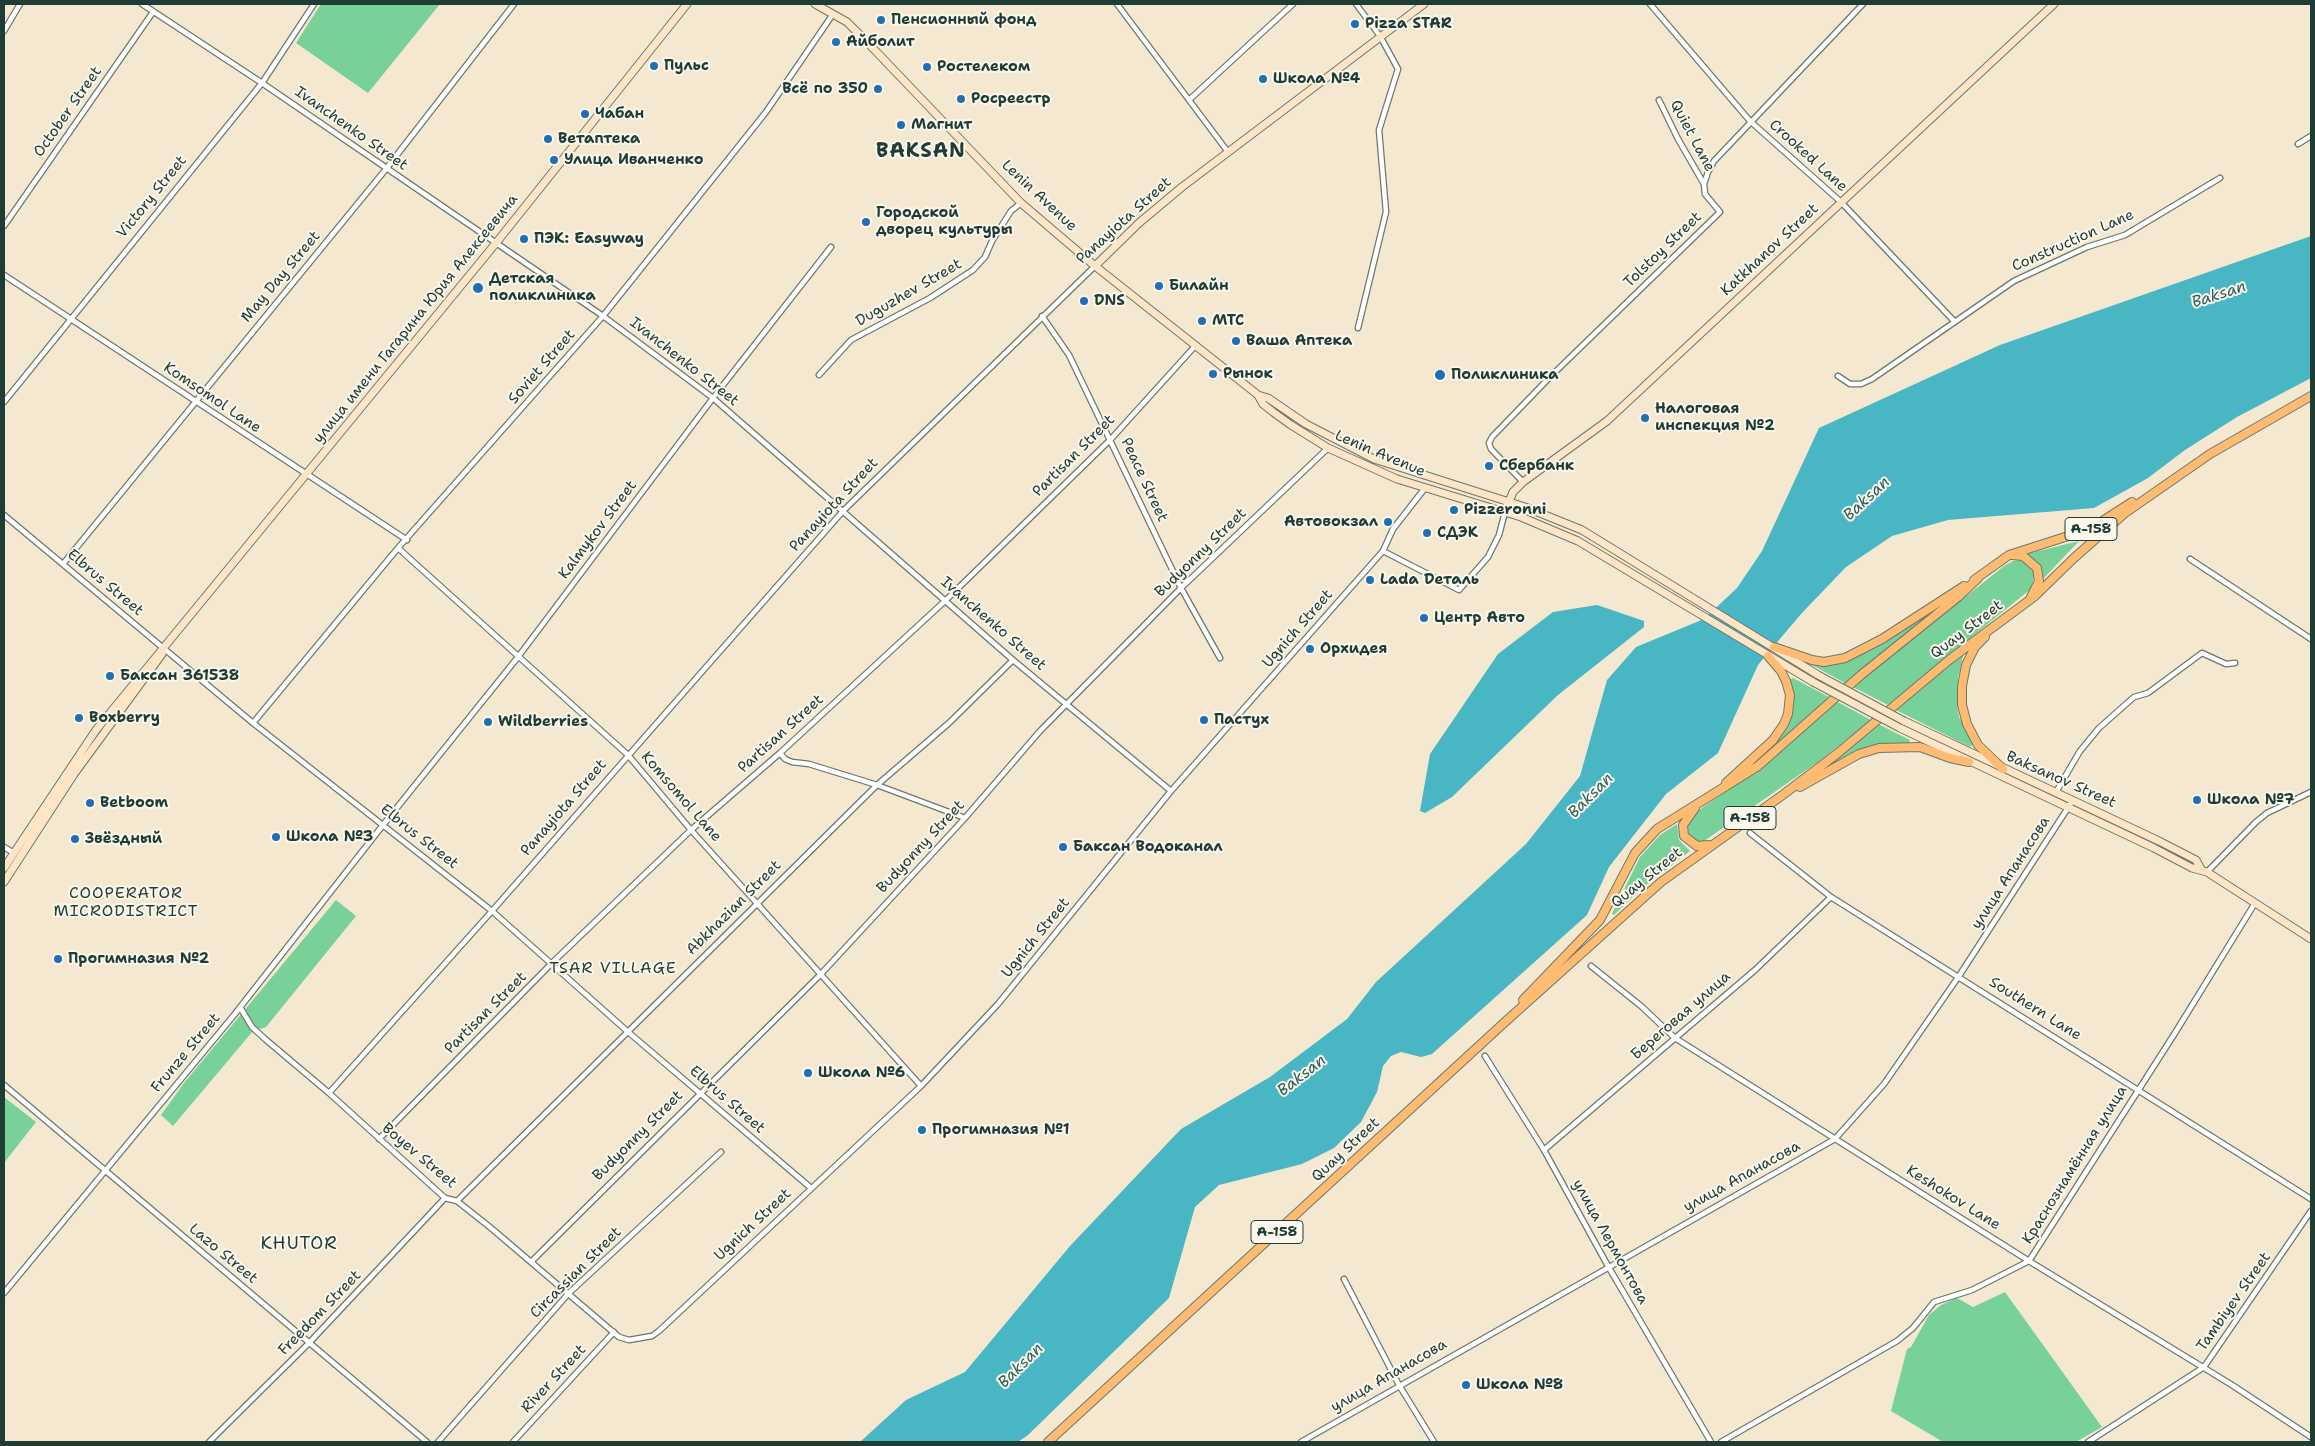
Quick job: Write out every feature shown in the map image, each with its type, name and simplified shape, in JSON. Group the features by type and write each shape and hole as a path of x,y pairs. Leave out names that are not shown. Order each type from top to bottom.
{"main road":[{"name":"улица имени Гагарина Юрия Алексеевича","path":"4,868 95,732 152,660 164,649 496,243 687,4"},
{"name":"Lenin Avenue","path":"815,4 847,22 1021,203 1095,266 1258,396 1263,404 1273,412 1328,448 1397,478 1505,512 1563,534 1592,548 1813,682 1902,725"},
{"name":"Panayiota Street","path":"1095,266 1139,223 1228,152 1424,4"},
{"name":"Katkhanov Street","path":"1505,512 1513,492 1523,482 1607,421 2054,4"},
{"name":"Lenin Avenue","path":"1258,396 1268,398 1306,424 1374,459 1508,502 1582,530 1902,725"},
{"name":"Quay Street","path":"1048,1442 1505,1022 1661,882 1838,753 1955,655 2027,603 2103,531 2196,462 2311,396"},
{"name":"А-158","path":"1505,1022 1522,1000 1600,920 1630,861 1644,841 1672,818 1758,766 1861,675 1978,578 2009,555 2090,529 2196,462"},
{"path":"2009,555 2023,556 2037,568 2039,575 2037,587 2027,603"},
{"path":"1774,647 1812,660 1824,662 1845,658 1882,639 1978,578"},
{"path":"2002,621 1970,654 1963,676 1961,694 1964,715 1975,741 1983,752 2003,768"},
{"name":"улица имени Гагарина Юрия Алексеевича","path":"4,882 74,774 157,663 164,649"},
{"path":"1716,792 1767,747 1784,724 1789,704 1788,687 1782,672 1768,656"},
{"name":"Baksanov Street","path":"1902,725 2056,792 2196,860 2204,870 2311,940"},
{"name":"Baksanov Street","path":"1902,725 1969,762 2192,868 2204,870"},
{"path":"1784,794 1854,756 1880,748 1920,747 1950,758 1969,762"},
{"path":"1703,799 1685,819 1682,831 1692,844 1703,846 1712,844"}],"street":[{"path":"4,31 20,4"},
{"name":"Ivanchenko Street","path":"142,4 262,83 603,316 713,398 1014,660 1171,791"},
{"name":"Victory Street","path":"4,402 70,318 262,83 314,4"},
{"name":"May Day Street","path":"63,564 194,401 386,169 514,4"},
{"path":"1117,4 1228,152"},
{"path":"1189,100 1293,4"},
{"path":"1356,4 1380,36 1398,69 1379,130 1386,212 1358,328"},
{"name":"Crooked Lane","path":"1650,4 1750,121 1841,202 1954,321"},
{"path":"1704,184 1714,161 1862,4"},
{"name":"October Street","path":"4,226 154,12"},
{"name":"Soviet Street","path":"253,723 398,548 603,316 766,112 833,14"},
{"name":"Quiet Lane","path":"1659,100 1678,139 1704,184"},
{"path":"2298,144 2311,136"},
{"name":"Construction Lane","path":"1838,376 1850,384 1861,384 1872,380 1954,321 2014,281 2087,247 2125,235 2220,178"},
{"name":"Tolstoy Street","path":"1523,482 1491,449 1489,444 1492,437 1550,377 1720,212 1705,194 1704,184"},
{"name":"Duguzhev Street","path":"819,374 850,340 930,298 974,270 985,257 992,241 1011,211 1021,203"},
{"name":"Kalmykov Street","path":"383,825 518,657 713,398 831,247"},
{"name":"Panayiota Street","path":"329,1094 492,912 843,511 1095,266"},
{"name":"Komsomol Lane","path":"4,275 407,540"},
{"name":"Peace Street","path":"1042,316 1069,355 1082,386 1111,439 1181,588 1220,658"},
{"name":"Partisan Street","path":"379,1138 552,963 691,830 780,753 946,600 1111,439 1196,345"},
{"name":"Budyonny Street","path":"531,1262 821,974 965,818 1040,731 1181,588 1328,448"},
{"name":"Ugnich Street","path":"614,1332 620,1337 629,1340 641,1339 659,1331 922,1086 998,1004 1171,791 1383,551 1393,529 1425,488"},
{"path":"1383,551 1459,590 1488,557 1499,535 1505,512"},
{"name":"Elbrus Street","path":"4,515 253,723 492,912 627,1031 811,1188"},
{"name":"Komsomol Lane","path":"398,548 628,755 691,830 922,1086"},
{"path":"2190,559 2311,639"},
{"path":"2056,792 2080,752 2099,728 2134,697 2148,693 2202,653 2226,664 2235,663"},
{"name":"Abkhazian Street","path":"457,1201 877,785 949,723 1014,660"},
{"path":"780,753 784,759 792,762 810,764 877,785 965,818"},
{"path":"2204,870 2267,813 2311,792"},
{"name":"улица Апанасова","path":"1301,1442 1608,1266 1835,1139 1884,1084 1959,976 2072,800"},
{"name":"Frunze Street","path":"4,1293 240,1008 383,825"},
{"name":"Southern Lane","path":"1750,833 1831,897 2311,1199"},
{"path":"4,847 14,853"},
{"name":"Береговая улица","path":"1544,1150 1755,970 1831,897"},
{"name":"Краснознамённая улица","path":"1722,1442 1897,1341 1913,1328 1934,1302 1972,1290 2029,1260 2175,1033 2255,903"},
{"name":"Keshokov Lane","path":"1591,966 1641,1006 1675,1038 2204,1368 2311,1437"},
{"name":"Boyev Street","path":"240,1008 252,1027 265,1040 329,1094 445,1198 457,1201 614,1332"},
{"name":"улица Лермонтова","path":"1485,1056 1544,1150 1608,1266 1711,1442"},
{"name":"Lazo Street","path":"4,1085 427,1442"},
{"name":"Circassian Street","path":"438,1442 569,1293 721,1152"},
{"name":"Freedom Street","path":"209,1442 309,1343 445,1198"},
{"name":"Tambiyev Street","path":"2088,1442 2204,1368 2311,1211"},
{"path":"1344,1279 1399,1385 1434,1442"},
{"name":"River Street","path":"513,1442 614,1332"}],"green space":[{"path":"321,4 440,4 368,93 296,43"},
{"path":"2079,541 2043,579 2040,567 2027,554"},
{"path":"2021,560 2029,565 2034,573 2032,588 1888,705 1853,687 2004,566 2013,561"},
{"path":"1939,607 1845,683 1812,665 1813,663 1834,664 1847,660"},
{"path":"1964,652 1958,677 1957,705 1959,717 1973,744 1970,747 1896,710"},
{"path":"1793,678 1829,697 1752,766 1783,732 1789,680"},
{"path":"1836,701 1871,720 1822,759 1704,841 1696,843 1686,833 1688,819 1693,814 1766,764"},
{"path":"1878,724 1910,740 1909,743 1872,745 1849,754 1820,772"},
{"path":"1677,824 1679,840 1690,851 1641,889 1614,915 1612,914 1640,857 1660,835"},
{"path":"336,900 356,916 266,1027 253,1031 173,1126 161,1115 184,1083"},
{"path":"4,1097 36,1122 4,1163"},
{"path":"2005,1292 2102,1427 2076,1442 1943,1442 1891,1411 1907,1349 1911,1347 1929,1315 1941,1305 1957,1298 1973,1307"}],"water":[{"name":"Baksan","path":"2311,236 2311,378 2237,417 2185,450 2148,478 2094,508 1948,520 1892,536 1846,567 1801,614 1758,665 1718,753 1666,794 1609,867 1587,915 1432,1054 1421,1057 1401,1052 1391,1056 1383,1066 1377,1092 1361,1122 1334,1148 1302,1164 1219,1185 1195,1207 1169,1298 1028,1435 1018,1442 860,1442 906,1400 965,1372 1070,1246 1181,1129 1270,1077 1347,1019 1376,982 1526,844 1580,776 1607,680 1636,647 1704,619 1737,588 1762,551 1819,428 2000,345"},
{"path":"1597,605 1644,621 1644,627 1558,695 1452,797 1425,813 1420,811 1430,754 1498,654 1553,612"}],"place":[{"name":"Пенсионный фонд","path":"881,20"},
{"name":"Pizza STAR","path":"1355,24"},
{"name":"Айболит","path":"836,42"},
{"name":"Пульс","path":"654,66"},
{"name":"Ростелеком","path":"927,67"},
{"name":"Школа №4","path":"1263,79"},
{"name":"Всё по 350","path":"878,89"},
{"name":"Росреестр","path":"961,99"},
{"name":"Чабан","path":"585,114"},
{"name":"Магнит","path":"901,125"},
{"name":"Ветаптека","path":"548,139"},
{"name":"Улица Иванченко","path":"554,160"},
{"name":"Городской дворец культуры","path":"866,222"},
{"name":"ПЭК: Easyway","path":"524,239"},
{"name":"Билайн","path":"1159,286"},
{"name":"Детская поликлиника","path":"478,288"},
{"name":"DNS","path":"1084,301"},
{"name":"МТС","path":"1202,321"},
{"name":"Ваша Аптека","path":"1236,341"},
{"name":"Рынок","path":"1213,374"},
{"name":"Поликлиника","path":"1440,375"},
{"name":"Налоговая инспекция №2","path":"1645,418"},
{"name":"Сбербанк","path":"1489,466"},
{"name":"Pizzeronni","path":"1454,510"},
{"name":"Автовокзал","path":"1388,522"},
{"name":"СДЭК","path":"1427,533"},
{"name":"Lada Dеталь","path":"1370,580"},
{"name":"Центр Авто","path":"1424,618"},
{"name":"Орхидея","path":"1310,649"},
{"name":"Баксан 361538","path":"110,676"},
{"name":"Boxberry","path":"79,718"},
{"name":"Пастух","path":"1204,720"},
{"name":"Wildberries","path":"488,722"},
{"name":"Школа №7","path":"2197,800"},
{"name":"Betboom","path":"90,803"},
{"name":"Школа №3","path":"276,837"},
{"name":"Звёздный","path":"75,839"},
{"name":"Баксан Водоканал","path":"1063,847"},
{"name":"Прогимназия №2","path":"58,959"},
{"name":"Школа №6","path":"808,1073"},
{"name":"Прогимназия №1","path":"922,1130"},
{"name":"Школа №8","path":"1466,1385"}],"district":[{"name":"BAKSAN","path":"921,152"},
{"name":"COOPERATOR MICRODISTRICT","path":"126,903"},
{"name":"TSAR VILLAGE","path":"613,969"},
{"name":"KHUTOR","path":"299,1244"}]}
